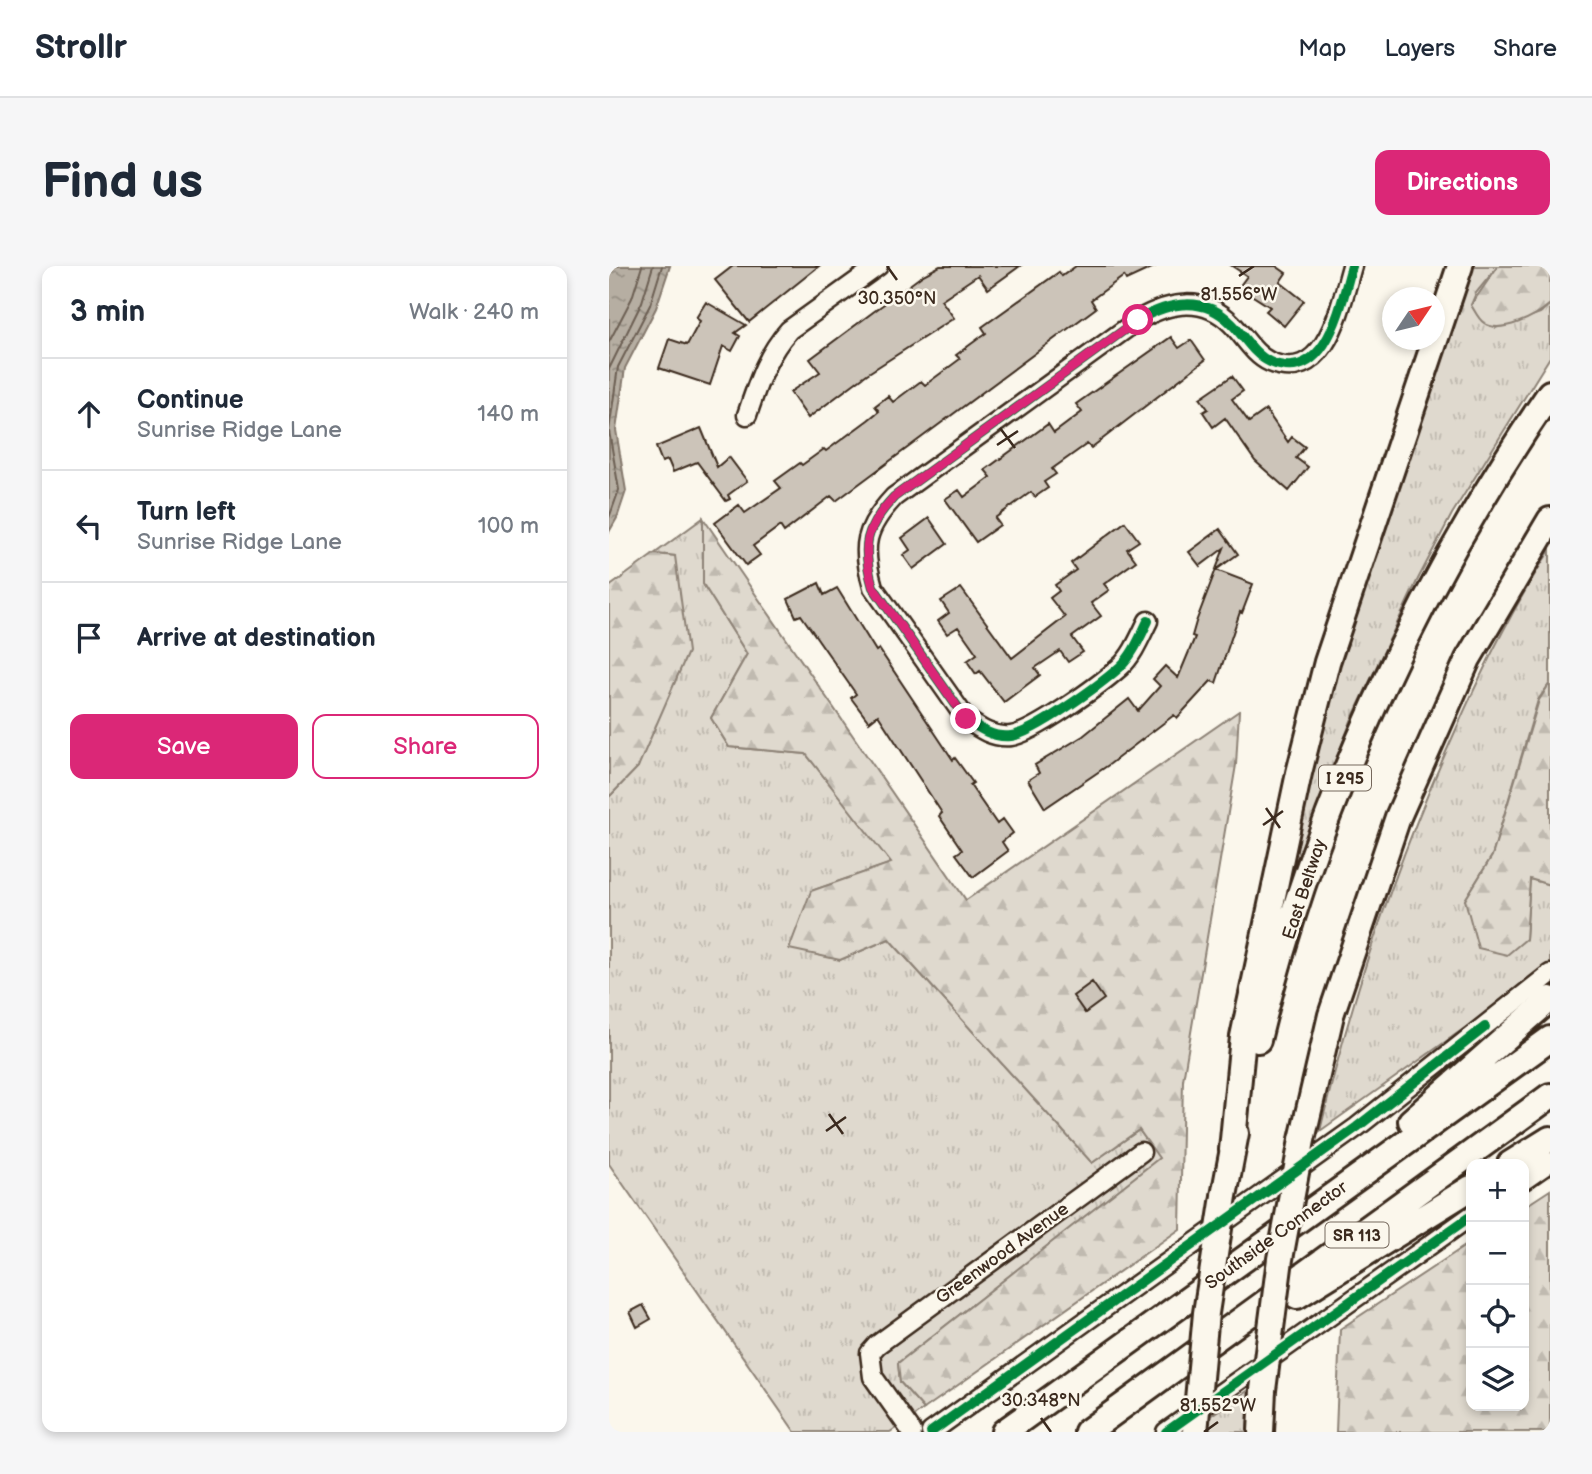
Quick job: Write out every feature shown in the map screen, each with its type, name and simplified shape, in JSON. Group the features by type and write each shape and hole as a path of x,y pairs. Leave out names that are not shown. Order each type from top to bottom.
{"highway":[{"path":"1232,1150 1243,1037 1299,773 1327,662 1460,266"},
{"name":"East Beltway","path":"1195,1432 1206,1314 1232,1150 1260,1033 1308,873 1373,712 1445,565 1550,393"},
{"path":"1261,1432 1263,1390 1280,1259 1302,1140 1331,1016 1398,817 1468,659 1550,520"},
{"path":"1374,1164 1412,1119 1550,999"},
{"name":"Southside Connector","path":"1004,1432 1550,1039"},
{"name":"SR 113","path":"1087,1432 1550,1096"},
{"path":"1518,1159 1550,1139"},
{"path":"1165,1376 1466,1191"}],"street":[{"path":"747,415 767,359 777,343 789,330 878,266"},
{"path":"1147,621 1136,647 1121,666 1048,719 1011,736 987,733 966,719 873,587 865,561 866,541 876,516 894,497 1138,320 1161,307 1186,303 1207,308 1230,322 1251,347 1270,362 1291,365 1311,361 1332,333 1352,266"},
{"path":"931,1432 1357,1127 1550,974"},
{"name":"Greenwood Avenue","path":"912,1432 873,1377 869,1359 877,1345 1141,1152"},
{"path":"1529,1177 1550,1162"},
{"path":"1166,1432 1466,1220"}],"green space":[{"path":"1471,266 1498,266 1476,293 1471,305 1479,317 1496,328 1540,313 1550,304 1550,357 1452,514 1418,579 1351,721 1285,896 1319,720"},
{"path":"1498,266 1550,266 1550,304 1528,318 1508,325 1499,327 1484,323 1471,305"},
{"path":"703,518 703,584 747,654 711,718 729,747 806,754 892,863 811,891 840,960 889,939 1092,1163 1139,1130 1160,1158 898,1363 900,1382 924,1409 890,1432 795,1432 609,1164 609,797 638,767 675,556 654,554"},
{"path":"703,518 966,900 1239,711 1236,765 1183,1080 1180,1229 924,1409 900,1382 898,1363 1159,1158 1139,1130 1092,1163 889,939 840,960 789,949 811,891 891,863 806,754 729,747 711,718 747,654 703,584"},
{"path":"1550,550 1550,683 1538,700 1492,856 1465,900 1526,939 1530,879 1550,885 1550,964 1504,1000 1320,1131 1361,979 1413,831 1487,663 1510,617"},
{"path":"654,554 675,556 688,652 638,767 609,797 609,587"},
{"path":"1550,683 1550,885 1530,879 1526,939 1507,955 1478,948 1465,900 1492,856 1539,700"},
{"path":"1550,1190 1550,1432 1336,1432 1340,1329 1466,1245 1466,1411 1529,1411 1529,1204"},
{"path":"1249,1390 1247,1432 1209,1432 1210,1416"}],"water":[{"path":"609,266 670,266 656,308 625,368 616,430 626,491 609,532"}],"building":[{"path":"733,266 819,266 749,322 715,280"},
{"path":"940,266 1020,266 988,289 978,275 941,300 954,318 867,374 808,418 790,392 820,372 810,359 923,275"},
{"path":"1076,266 1156,266 1126,280 1124,276 1091,300 1096,308 836,501 831,496 784,532 780,526 753,546 760,555 746,565 715,523 739,505 745,513 781,488 775,481 800,463 802,465 824,449 826,451 868,420 879,411 875,406 888,396 893,402 921,381 925,385 960,359 956,355 986,333 982,327 1059,272 1062,276"},
{"path":"1232,266 1276,266 1286,273 1280,282 1304,301 1284,326 1266,311 1270,307 1239,287 1247,276"},
{"path":"706,302 746,325 735,333 740,336 732,351 723,346 710,385 659,368 669,339 687,345 700,321 696,318"},
{"path":"1171,337 1179,348 1191,340 1205,360 1091,448 1087,444 1052,469 1056,474 1044,482 1048,488 1035,497 1031,492 995,518 1000,525 976,542 945,499 959,490 964,497 991,477 985,470 1048,424 1054,433 1082,412 1076,404"},
{"path":"1232,376 1243,391 1232,399 1249,422 1266,410 1288,442 1292,437 1305,447 1296,458 1308,467 1289,491 1255,461 1225,418 1213,427 1203,412 1208,409 1200,398"},
{"path":"701,428 717,467 729,457 747,481 728,495 730,499 726,501 697,462 673,472 668,460 662,462 656,447"},
{"path":"929,518 947,544 913,569 903,555 910,550 902,538"},
{"path":"1125,522 1139,541 1127,549 1136,561 1104,584 1109,590 1091,603 1101,616 1072,637 1083,652 1068,662 1060,651 1035,668 1040,675 1004,702 980,671 976,674 967,661 977,654 958,627 947,634 938,621 949,613 941,601 961,588 1012,658 1065,617 1050,598 1059,591 1055,585 1076,570 1071,563"},
{"path":"1220,529 1238,554 1216,570 1253,584 1242,613 1240,612 1216,683 1211,681 1177,718 1174,715 1110,764 1045,808 1028,780 1039,773 1035,765 1083,736 1129,699 1138,711 1160,686 1153,679 1165,666 1178,678 1195,637 1192,636 1196,622 1224,548 1200,566 1189,552"},
{"path":"819,583 824,595 837,588 876,651 879,649 953,760 955,758 973,783 970,785 997,824 1003,819 1013,833 1002,842 1008,851 973,877 956,854 962,850 939,816 942,813 878,715 869,722 851,698 856,694 801,615 796,617 788,599"},
{"path":"1092,982 1104,999 1085,1013 1073,996"},
{"path":"643,1305 651,1319 637,1327 630,1312"}],"cycle path":[{"path":"1148,621 1125,662 1083,696 1022,733 1011,736 993,734 966,719 873,587 867,560 871,528 894,497 1138,320 1162,309 1186,304 1210,309 1232,324 1264,359 1289,366 1305,362 1318,352 1328,337 1343,300 1352,266"},
{"path":"931,1432 1357,1127 1485,1027"},
{"path":"1166,1432 1466,1219"}],"route":[{"path":"966,719 873,587 865,561 866,541 876,516 894,497 1138,320"}]}
